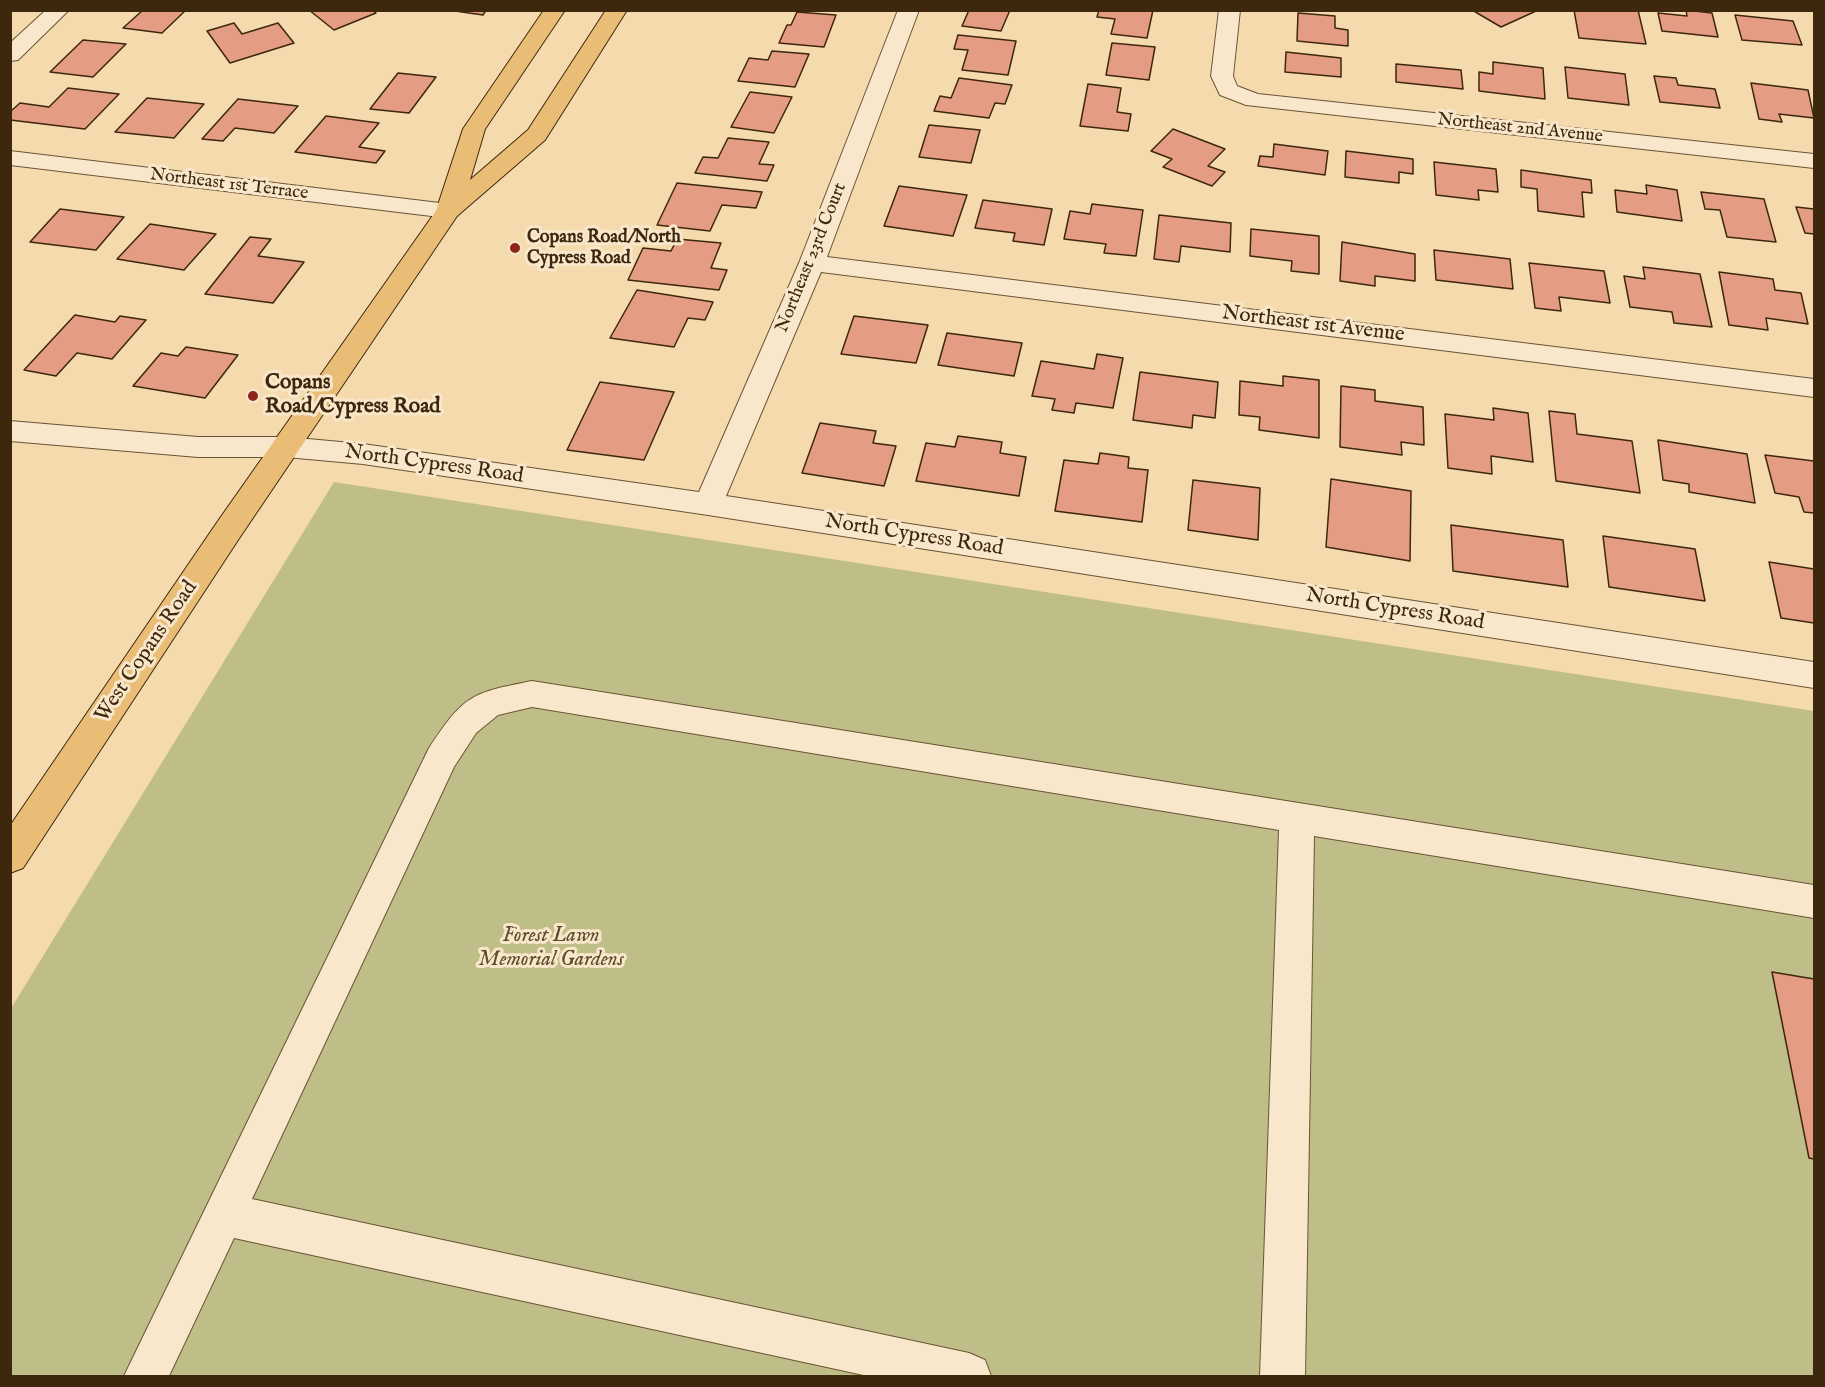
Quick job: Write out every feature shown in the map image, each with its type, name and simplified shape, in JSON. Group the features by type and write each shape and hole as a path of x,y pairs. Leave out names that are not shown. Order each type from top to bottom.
{"main road":[{"path":"448,211 474,129 555,10"},
{"path":"448,211 537,135 617,10"},
{"name":"West Copans Road","path":"11,855 448,211"}],"street":[{"path":"10,55 59,10"},
{"name":"Northeast 23rd Court","path":"708,504 812,263 909,10"},
{"name":"Northeast 2nd Avenue","path":"1230,10 1222,76 1228,90 1254,100 1815,161"},
{"name":"Northeast 1st Terrace","path":"10,158 448,211"},
{"name":"Northeast 1st Avenue","path":"812,263 1815,388"},
{"name":"North Cypress Road","path":"10,431 198,447 286,447 363,454 708,504 1815,675"},
{"path":"146,1377 441,758 464,723 489,703 532,694 1815,902"},
{"path":"1282,1377 1297,818"},
{"path":"223,1214 969,1377"}],"green space":[{"name":"Forest Lawn Memorial Gardens","path":"334,482 1814,711 1814,1376 11,1376 10,1010"}],"building":[{"path":"143,10 186,10 162,33 123,28"},
{"path":"309,10 372,10 376,13 334,30"},
{"path":"448,10 486,10 483,15"},
{"path":"969,10 1010,10 1001,31 962,26"},
{"path":"1099,10 1153,10 1147,38 1111,34 1115,19 1097,17"},
{"path":"1472,10 1536,10 1536,11 1501,27"},
{"path":"1574,10 1638,10 1646,44 1579,38"},
{"path":"1686,10 1712,13 1718,37 1662,31 1658,13 1687,16"},
{"path":"797,12 836,15 824,47 779,43 787,25 791,25"},
{"path":"1298,13 1335,16 1335,28 1348,30 1348,46 1297,41"},
{"path":"1735,15 1793,21 1802,45 1742,40"},
{"path":"234,23 242,34 278,23 294,43 230,63 207,31"},
{"path":"958,35 1016,41 1008,75 962,70 968,50 954,49"},
{"path":"83,40 126,44 93,77 50,72"},
{"path":"1112,43 1155,47 1149,80 1106,75"},
{"path":"772,51 809,54 795,87 738,81 749,58 768,60"},
{"path":"1286,52 1341,58 1341,77 1285,72"},
{"path":"1493,62 1543,68 1545,99 1479,91 1479,72 1493,74"},
{"path":"1396,64 1461,70 1463,89 1396,82"},
{"path":"1565,67 1625,74 1629,105 1568,98"},
{"path":"398,73 436,77 409,113 370,109"},
{"path":"1654,76 1676,78 1678,85 1715,89 1720,108 1660,102"},
{"path":"959,78 1012,85 1005,104 995,103 989,118 934,111 940,96 951,98"},
{"path":"1751,83 1808,90 1814,118 1779,114 1782,122 1759,119"},
{"path":"1088,84 1121,88 1117,112 1131,114 1128,131 1080,126"},
{"path":"68,88 119,94 85,129 10,120 10,112 20,103 49,107"},
{"path":"750,92 792,97 774,133 731,127"},
{"path":"147,98 204,104 174,138 115,132"},
{"path":"238,99 298,106 274,133 235,128 223,141 202,139"},
{"path":"326,116 379,123 359,147 385,151 376,163 295,152"},
{"path":"929,125 980,130 971,163 919,157"},
{"path":"1173,129 1225,149 1208,166 1225,172 1212,186 1163,167 1172,159 1151,151"},
{"path":"728,138 769,142 759,164 774,165 767,181 695,173 703,157 718,158"},
{"path":"1274,144 1328,151 1325,175 1258,166 1260,156 1273,157"},
{"path":"1346,151 1413,159 1413,174 1399,172 1399,183 1345,177"},
{"path":"1434,162 1496,169 1498,192 1478,190 1479,200 1436,195"},
{"path":"1521,170 1591,180 1592,193 1582,192 1584,217 1538,211 1537,189 1521,187"},
{"path":"677,183 762,192 756,208 722,205 710,231 657,225"},
{"path":"1646,185 1677,190 1682,221 1617,212 1615,190 1647,194"},
{"path":"899,186 967,195 953,236 884,226"},
{"path":"1701,192 1764,199 1776,242 1727,237 1720,210 1705,209"},
{"path":"983,200 1052,209 1044,245 1013,241 1015,233 975,228"},
{"path":"1092,204 1143,210 1136,256 1104,253 1106,244 1064,239 1070,211 1090,214"},
{"path":"1796,207 1814,209 1814,234 1805,233"},
{"path":"60,209 124,217 96,250 30,242"},
{"path":"1159,215 1231,223 1230,252 1181,246 1179,262 1154,259"},
{"path":"150,224 216,234 184,270 117,259"},
{"path":"1251,229 1319,236 1319,274 1291,271 1292,261 1250,256"},
{"path":"250,237 271,239 258,256 304,262 273,303 205,294"},
{"path":"677,239 721,243 711,268 727,270 719,290 628,280 643,248 671,251"},
{"path":"1342,242 1415,254 1415,281 1375,276 1375,286 1340,281"},
{"path":"1434,250 1510,259 1513,289 1436,280"},
{"path":"1529,263 1604,271 1610,303 1559,297 1561,311 1535,308"},
{"path":"1643,267 1700,274 1712,327 1674,323 1672,312 1630,307 1624,276 1645,279"},
{"path":"1719,272 1773,279 1775,290 1801,293 1808,324 1766,318 1768,330 1729,325"},
{"path":"637,290 713,302 705,320 688,318 674,347 610,338"},
{"path":"75,315 115,322 120,316 146,320 112,359 77,353 56,376 24,370"},
{"path":"854,316 928,325 916,363 841,354"},
{"path":"947,333 1022,343 1014,376 938,365"},
{"path":"186,347 238,355 205,398 133,386 161,353 178,356"},
{"path":"1097,354 1123,358 1113,408 1076,403 1074,413 1052,410 1055,399 1032,396 1041,361 1094,369"},
{"path":"1140,372 1218,382 1215,418 1193,415 1192,428 1133,420"},
{"path":"1283,376 1319,380 1319,438 1259,430 1260,417 1239,415 1240,381 1283,386"},
{"path":"600,382 674,392 644,460 567,450"},
{"path":"1341,386 1375,390 1375,401 1423,407 1424,445 1401,442 1402,455 1340,447"},
{"path":"1493,408 1528,413 1533,462 1491,456 1492,474 1448,468 1445,414 1494,420"},
{"path":"1549,411 1575,414 1577,434 1632,441 1640,493 1556,481"},
{"path":"820,423 876,431 873,443 896,446 884,486 802,473"},
{"path":"958,436 1002,442 1000,453 1026,457 1019,496 916,481 926,443 955,447"},
{"path":"1658,440 1747,454 1755,503 1689,492 1689,484 1663,480"},
{"path":"1100,453 1129,457 1128,468 1148,470 1142,522 1055,511 1064,460 1098,464"},
{"path":"1765,455 1814,461 1814,513 1804,512 1799,497 1775,493"},
{"path":"1331,479 1411,491 1410,561 1326,547"},
{"path":"1193,480 1260,488 1258,540 1188,530"},
{"path":"1451,525 1563,540 1568,587 1453,571"},
{"path":"1603,536 1695,549 1705,601 1609,587"},
{"path":"1769,562 1814,569 1814,623 1781,618"},
{"path":"1772,972 1814,979 1814,1159 1809,1158"}],"place":[{"name":"Copans Road/North Cypress Road","path":"515,248"},
{"name":"Copans Road/Cypress Road","path":"253,396"}]}
